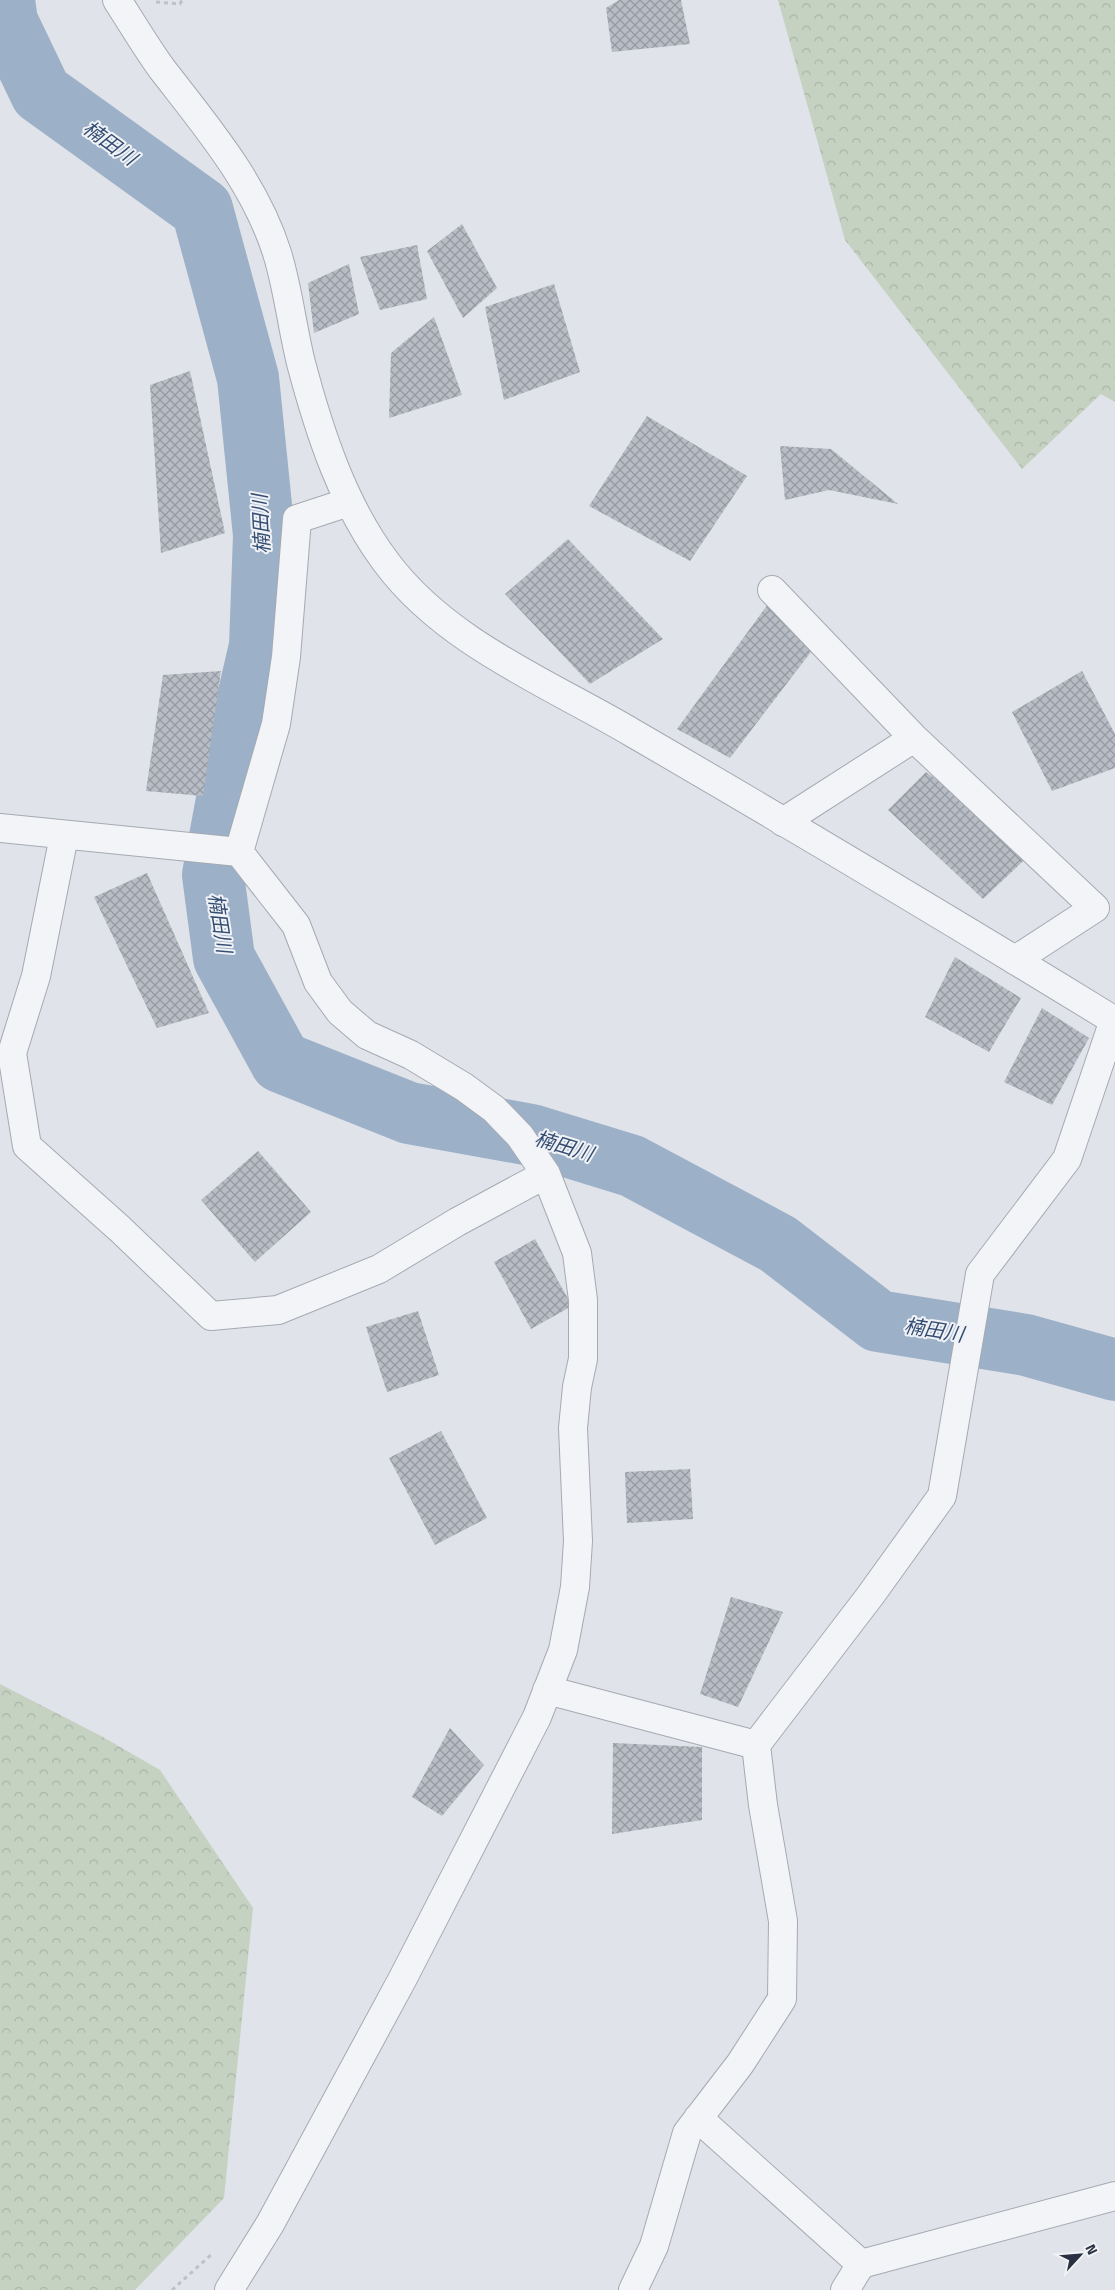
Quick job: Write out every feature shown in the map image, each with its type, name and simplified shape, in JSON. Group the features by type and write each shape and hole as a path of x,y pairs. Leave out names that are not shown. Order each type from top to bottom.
{"street":[{"path":"117,0 159,65 214,134 249,189 277,252 301,363 320,426 349,502 386,563 429,608 497,658 628,730 1115,1021 1067,1159 980,1274 942,1496 870,1596 756,1745 763,1805 783,1921 782,1999 740,2064 687,2133 654,2246 633,2290"},
{"path":"231,852 276,724 286,658 297,519 349,502"},
{"path":"772,590 914,738 1095,908 1015,960"},
{"path":"783,822 914,738"},
{"path":"0,828 231,852 296,925 318,982 340,1012 367,1035 411,1055 464,1087 494,1109 520,1136 546,1174 577,1252 583,1300 583,1359 577,1386 573,1428 578,1541 575,1587 563,1650 537,1717 403,1978 270,2224 229,2290"},
{"path":"64,836 36,976 12,1053 27,1146 120,1229 211,1316 278,1310 379,1269 457,1222 546,1174"},
{"path":"547,1690 756,1745"},
{"path":"698,2118 861,2264"},
{"path":"845,2290 861,2264 1115,2196"}],"green space":[{"path":"778,0 1115,0 1115,402 1101,394 1022,469 845,240"},
{"path":"0,1684 103,1737 160,1770 253,1908 224,2198 135,2290 0,2290"}],"building":[{"path":"619,0 681,0 690,44 612,52 606,8"},
{"path":"462,224 497,288 463,318 427,251"},
{"path":"417,245 427,299 380,310 360,257"},
{"path":"349,264 359,314 314,333 308,283"},
{"path":"554,284 580,372 504,400 485,307"},
{"path":"434,317 462,395 389,418 391,353"},
{"path":"190,371 225,533 161,553 150,385"},
{"path":"647,416 747,476 690,561 589,506"},
{"path":"780,446 831,449 898,504 829,490 785,500"},
{"path":"568,539 663,639 590,684 505,594"},
{"path":"768,604 817,644 730,758 677,729"},
{"path":"221,671 203,796 146,791 163,675"},
{"path":"1082,671 1115,734 1115,768 1052,791 1012,712"},
{"path":"926,772 1037,848 983,899 888,810"},
{"path":"147,873 209,1013 157,1028 94,897"},
{"path":"955,957 1021,998 989,1052 925,1017"},
{"path":"1042,1008 1089,1038 1052,1105 1004,1082"},
{"path":"258,1151 311,1212 255,1262 201,1200"},
{"path":"535,1239 572,1306 531,1329 494,1262"},
{"path":"418,1311 439,1375 387,1392 366,1327"},
{"path":"441,1431 487,1518 435,1545 389,1458"},
{"path":"690,1469 693,1519 627,1523 625,1472"},
{"path":"731,1597 783,1612 738,1707 700,1694"},
{"path":"450,1728 484,1765 442,1816 412,1797"},
{"path":"613,1743 702,1747 702,1820 612,1834"}],"waterway":[{"name":"楠田川","path":"4,0 7,22 41,93 202,209 248,378 264,535 260,646 237,746 213,875 224,958 281,1062 409,1113 531,1135 632,1166 778,1244 878,1321 1026,1345 1115,1370"}]}
